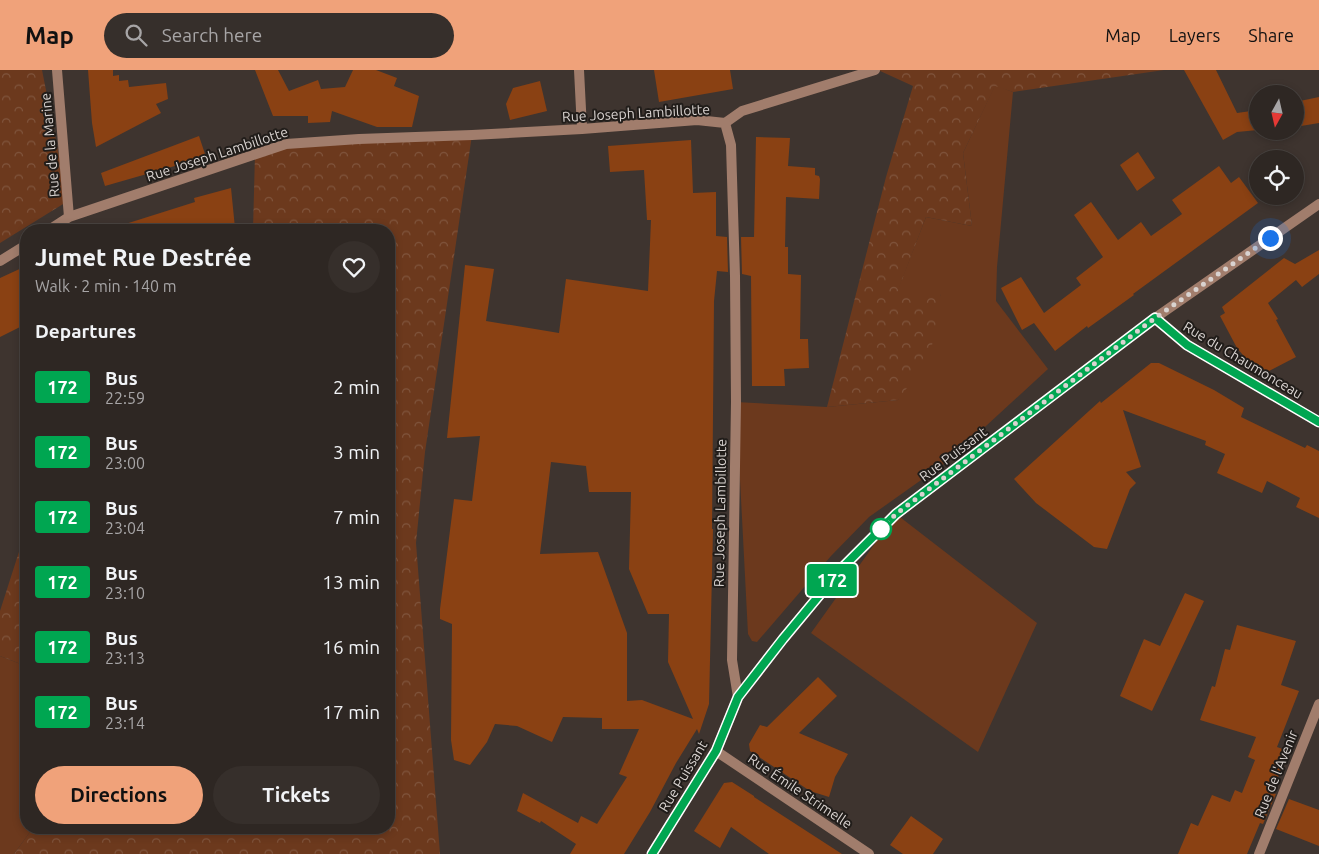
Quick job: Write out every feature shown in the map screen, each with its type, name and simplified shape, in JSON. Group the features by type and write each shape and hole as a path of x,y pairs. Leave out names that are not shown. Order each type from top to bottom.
{"street":[{"name":"Rue de la Marine","path":"57,70 69,217"},
{"path":"579,70 582,129"},
{"path":"725,123 742,111 875,70"},
{"name":"Rue Joseph Lambillotte","path":"58,224 69,217 286,144 582,129 697,120 725,123 731,146 734,266 736,402 732,660 738,697"},
{"name":"Rue Puissant","path":"652,854 716,751 738,697 842,568 896,514 1155,318 1319,204"},
{"path":"0,262 20,249"},
{"name":"Rue du Chaumonceau","path":"1155,318 1187,345 1319,422"},
{"name":"Rue de l'Avenir","path":"1259,854 1319,704"},
{"name":"Rue Émile Strimelle","path":"716,751 869,854"}],"green space":[{"path":"0,70 42,70 68,201 31,224 20,224 20,231 0,243"},
{"path":"878,70 1164,70 1013,92 995,86 963,153 972,226 926,217 897,293 941,294 930,357 898,400 827,407 886,177 913,86"},
{"path":"995,85 1013,92 997,267 996,301 1048,369 948,461 869,517 831,556 757,642 752,641 748,634 736,402 827,407 898,400 941,294 896,294 926,217 972,226 963,153"},
{"path":"472,135 425,452 416,543 440,854 14,854 29,834 395,834 395,224 253,224 255,154 338,140"},
{"path":"896,514 1037,623 978,752 811,633"},
{"path":"20,549 20,664 0,656 0,611"},
{"path":"0,656 20,664 20,834 29,834 14,854 0,854"}],"building":[{"path":"88,70 113,70 113,76 119,75 119,81 128,80 129,87 166,83 168,99 156,104 161,113 96,147"},
{"path":"255,70 278,70 289,91 318,80 321,89 345,87 353,70 376,70 397,78 394,86 419,96 412,127 377,127 332,111 330,122 308,123 308,116 273,116"},
{"path":"654,70 730,70 733,89 659,102"},
{"path":"1184,70 1216,70 1237,113 1249,111 1249,131 1237,132 1223,140"},
{"path":"540,81 547,111 510,120 506,104 513,88"},
{"path":"1319,97 1319,123 1304,126 1304,100"},
{"path":"199,136 206,157 105,186 101,173"},
{"path":"756,137 790,138 788,166 815,168 815,175 819,176 820,179 819,199 786,197 785,247 788,247 788,274 801,275 800,339 808,339 809,368 784,369 785,386 752,386 751,276 742,274 741,237 754,237"},
{"path":"691,140 693,193 716,192 716,236 727,237 728,272 717,271 714,301 713,529 709,704 699,734 697,729 624,854 570,854 576,844 541,821 540,823 517,811 523,793 578,823 581,816 597,824 627,777 619,774 639,729 602,729 602,718 563,717 552,742 517,726 495,724 487,742 470,765 454,760 451,740 452,624 440,619 440,609 454,499 472,501 480,436 447,438 465,265 494,269 486,321 559,333 566,279 648,291 651,220 647,220 644,170 610,172 608,146","holes":["551,462 586,466 589,492 631,492 629,569 648,614 669,614 668,662 693,719 642,700 627,701 627,633 598,552 540,554"]},
{"path":"1138,152 1155,178 1137,191 1120,165"},
{"path":"1219,166 1231,183 1239,177 1249,191 1249,205 1255,205 1055,351 1034,323 1022,330 1001,288 1021,277 1044,313 1081,285 1076,278 1103,257 1074,215 1091,202 1118,240 1141,222 1151,236 1182,214 1172,200"},
{"path":"231,188 235,224 125,224 195,202 194,198"},
{"path":"1319,250 1319,274 1302,287 1296,280 1268,303 1278,319 1276,320 1296,357 1267,372 1248,361 1237,348 1220,316 1225,313 1222,307 1284,258 1295,264"},
{"path":"20,269 20,327 0,337 0,278"},
{"path":"1151,363 1159,363 1214,390 1244,408 1241,417 1305,448 1307,445 1319,451 1319,518 1296,507 1300,498 1267,481 1262,493 1217,473 1225,454 1205,445 1206,441 1123,410 1141,467 1126,472 1136,483 1130,489 1107,549 1094,547 1036,503 1014,479 1100,401 1101,403"},
{"path":"1185,593 1204,601 1152,711 1120,696 1144,639 1160,646"},
{"path":"1237,625 1296,641 1281,685 1299,691 1277,747 1288,751 1272,793 1276,794 1263,824 1260,823 1247,854 1178,854 1191,823 1198,826 1212,795 1230,802 1235,790 1242,793 1255,760 1248,757 1256,737 1200,720 1212,686 1215,687 1225,649 1230,650"},
{"path":"818,677 837,696 799,733 848,754 835,777 829,797 810,791 750,751 749,744 760,725 767,727"},
{"path":"732,782 842,854 769,854 731,827 720,848 694,831 724,783"},
{"path":"1289,799 1319,810 1319,846 1276,829"},
{"path":"911,816 943,839 933,854 903,854 890,845"}],"bus line":[{"name":"172","path":"652,854 716,751 738,697 842,568 896,514 1155,318 1187,345 1319,422"}],"route":[{"path":"881,529 896,514 1155,318 1270,238"}]}
